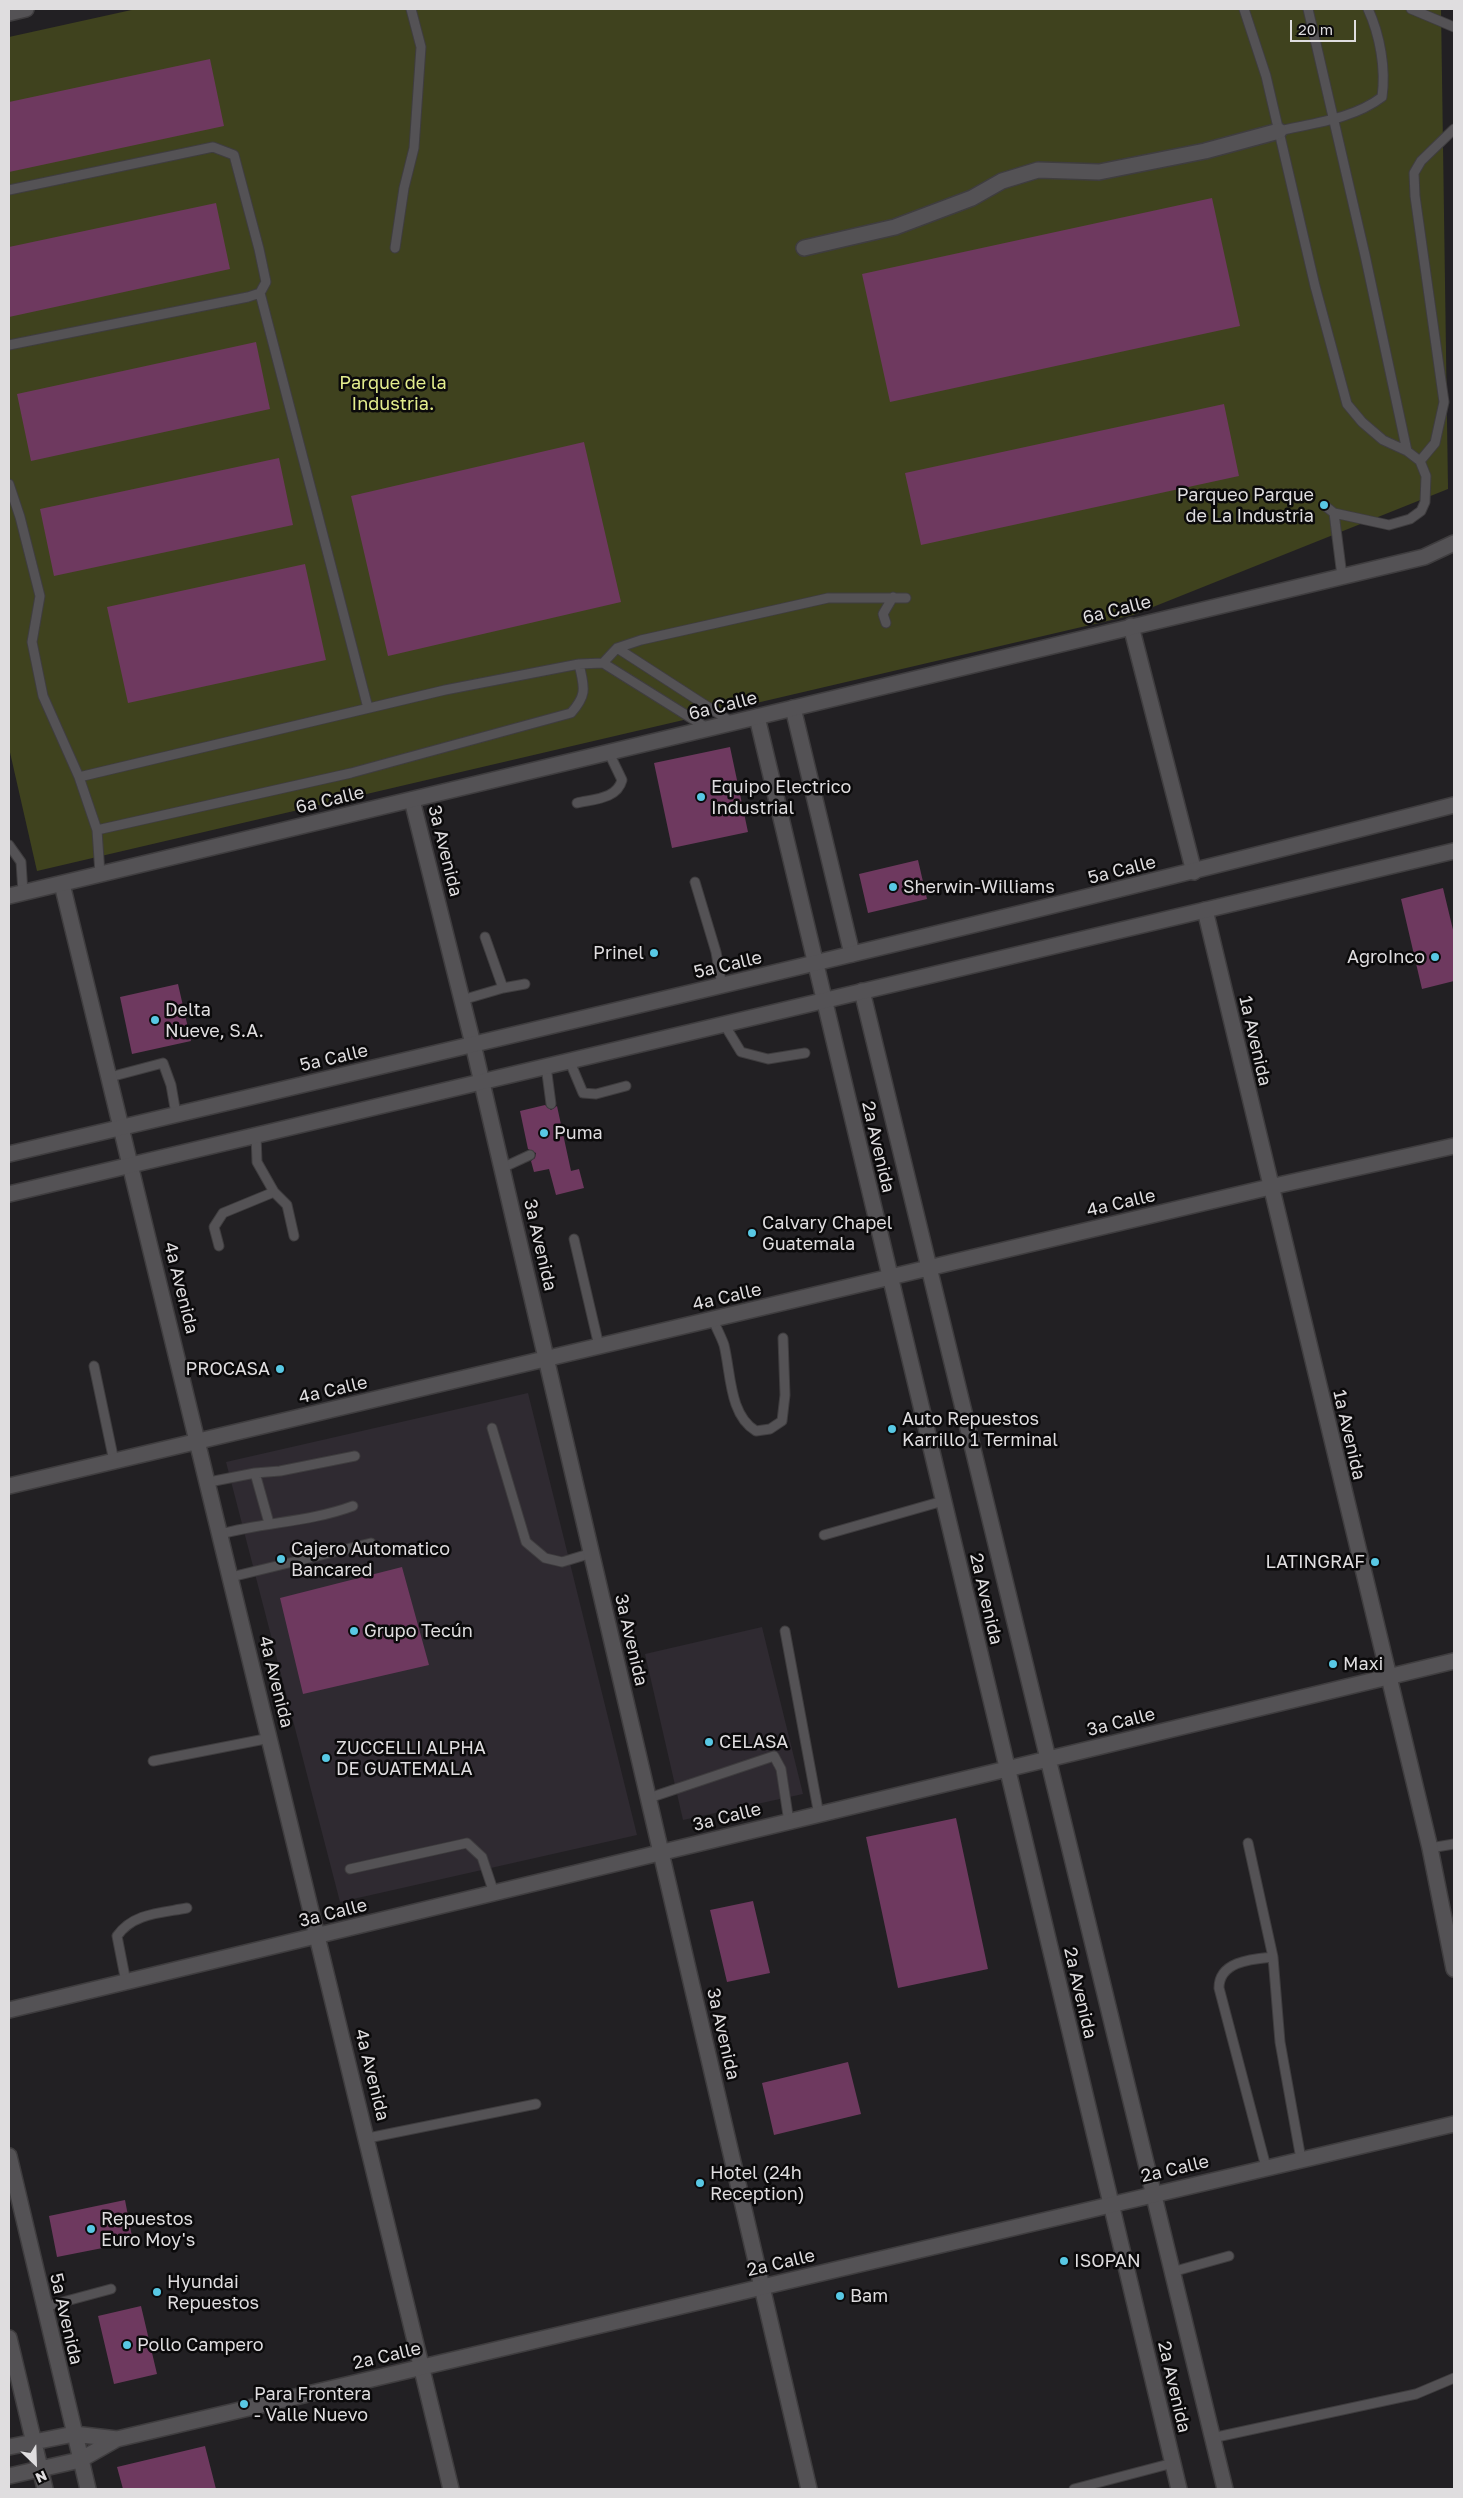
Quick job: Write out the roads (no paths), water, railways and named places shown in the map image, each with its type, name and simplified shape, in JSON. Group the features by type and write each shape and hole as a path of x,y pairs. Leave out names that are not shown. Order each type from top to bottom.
{"street":[{"path":"9,13 26,9"},
{"path":"804,248 895,227 972,198 1002,181 1038,170 1099,172 1205,151 1279,131"},
{"name":"6a Calle","path":"16,894 1424,557 1451,548"},
{"path":"1131,626 1194,872"},
{"path":"794,708 852,954"},
{"name":"2a Avenida","path":"757,717 1179,2489"},
{"name":"3a Avenida","path":"412,800 473,1044 547,1358 809,2489"},
{"name":"5a Calle","path":"9,1154 722,986 1194,872 1454,805"},
{"path":"9,1194 1454,851"},
{"name":"4a Avenida","path":"62,884 368,2138 451,2489"},
{"name":"1a Avenida","path":"1205,910 1430,1848 1454,1969"},
{"name":"2a Avenida","path":"862,991 1225,2489"},
{"name":"4a Calle","path":"9,1486 1270,1187 1454,1146"},
{"name":"3a Calle","path":"9,2010 1454,1661"},
{"name":"2a Calle","path":"9,2476 80,2460 117,2439 1301,2158 1454,2124"},
{"name":"5a Avenida","path":"9,2156 88,2489"},
{"path":"9,2338 45,2489"},
{"name":"2a Calle","path":"9,2447 74,2434 117,2439"}],"lane":[{"path":"395,248 404,188 414,148 422,46 412,9"},
{"path":"1244,9 1266,76 1314,286 1347,404 1362,422 1383,440 1407,451 1420,461 1426,476 1427,492 1422,511 1410,519 1389,525 1334,513 1324,505"},
{"path":"1308,9 1407,451"},
{"path":"1279,131 1334,119 1368,107 1382,97 1384,81 1382,58 1368,9"},
{"path":"1411,9 1454,27"},
{"path":"1420,461 1435,443 1444,402 1414,173 1420,161 1454,129"},
{"path":"9,190 213,147 223,149 234,155 266,282 260,293 368,708"},
{"path":"9,345 260,293"},
{"path":"9,484 20,517 40,596 32,642 43,696 79,777 97,830 100,874"},
{"path":"1334,513 1342,576"},
{"path":"886,623 883,614 893,597"},
{"path":"603,663 617,648 640,640 828,598 906,598"},
{"path":"617,648 733,723"},
{"path":"79,777 445,690 579,664 603,663 708,729"},
{"path":"97,830 350,774 571,713 580,702 585,690 579,664"},
{"path":"577,803 609,796 620,788 622,780 609,753"},
{"path":"9,845 21,862 16,894"},
{"path":"695,882 716,952 722,986"},
{"path":"486,937 503,988"},
{"path":"462,1000 503,988 525,984"},
{"path":"724,1024 741,1052 768,1060 805,1052"},
{"path":"570,1062 583,1093 596,1094 626,1086"},
{"path":"110,1077 163,1063 171,1085 176,1114"},
{"path":"546,1066 551,1104"},
{"path":"256,1135 257,1162 274,1192 287,1205 294,1236"},
{"path":"502,1168 530,1155"},
{"path":"219,1246 214,1227 223,1213 274,1192"},
{"path":"574,1239 599,1346"},
{"path":"713,1319 723,1344 739,1412 746,1425 756,1431 770,1429 782,1421 785,1395 783,1338"},
{"path":"94,1366 114,1461"},
{"path":"492,1428 526,1542 545,1558 562,1562 592,1553"},
{"path":"209,1482 255,1473 280,1471 355,1456"},
{"path":"255,1473 269,1523"},
{"path":"824,1535 943,1501"},
{"path":"221,1534 269,1523 307,1520 353,1506"},
{"path":"232,1577 371,1543"},
{"path":"785,1631 819,1815"},
{"path":"153,1761 270,1738"},
{"path":"649,1798 774,1756 781,1769 788,1822"},
{"path":"350,1869 467,1843 482,1857 494,1893"},
{"path":"1248,1843 1273,1957 1280,2042 1301,2158"},
{"path":"1430,1848 1454,1844"},
{"path":"126,1982 117,1936 125,1925 137,1918 187,1908"},
{"path":"1266,2167 1219,1988 1219,1978 1226,1969 1248,1960 1273,1957"},
{"path":"368,2138 536,2104"},
{"path":"1172,2272 1229,2256"},
{"path":"44,2307 111,2289"},
{"path":"1212,2438 1416,2394 1454,2378"},
{"path":"1074,2489 1173,2463"}],"place":[{"name":"Parqueo Parque de La Industria","path":"1324,505"},
{"name":"Equipo Electrico Industrial","path":"701,797"},
{"name":"Sherwin-Williams","path":"893,887"},
{"name":"Prinel","path":"654,953"},
{"name":"AgroInco","path":"1435,957"},
{"name":"Delta Nueve, S.A.","path":"155,1020"},
{"name":"Puma","path":"544,1133"},
{"name":"Calvary Chapel Guatemala","path":"752,1233"},
{"name":"PROCASA","path":"280,1369"},
{"name":"Auto Repuestos Karrillo 1 Terminal","path":"892,1429"},
{"name":"Cajero Automatico Bancared","path":"281,1559"},
{"name":"LATINGRAF","path":"1375,1562"},
{"name":"Grupo Tecún","path":"354,1631"},
{"name":"Maxi","path":"1333,1664"},
{"name":"CELASA","path":"709,1742"},
{"name":"ZUCCELLI ALPHA DE GUATEMALA","path":"326,1758"},
{"name":"Hotel (24h Reception)","path":"700,2183"},
{"name":"Repuestos Euro Moy's","path":"91,2229"},
{"name":"ISOPAN","path":"1064,2261"},
{"name":"Hyundai Repuestos","path":"157,2292"},
{"name":"Bam","path":"840,2296"},
{"name":"Pollo Campero","path":"127,2345"},
{"name":"Para Frontera - Valle Nuevo","path":"244,2404"}],"park label":[{"name":"Parque de la Industria.","path":"393,393"}]}
